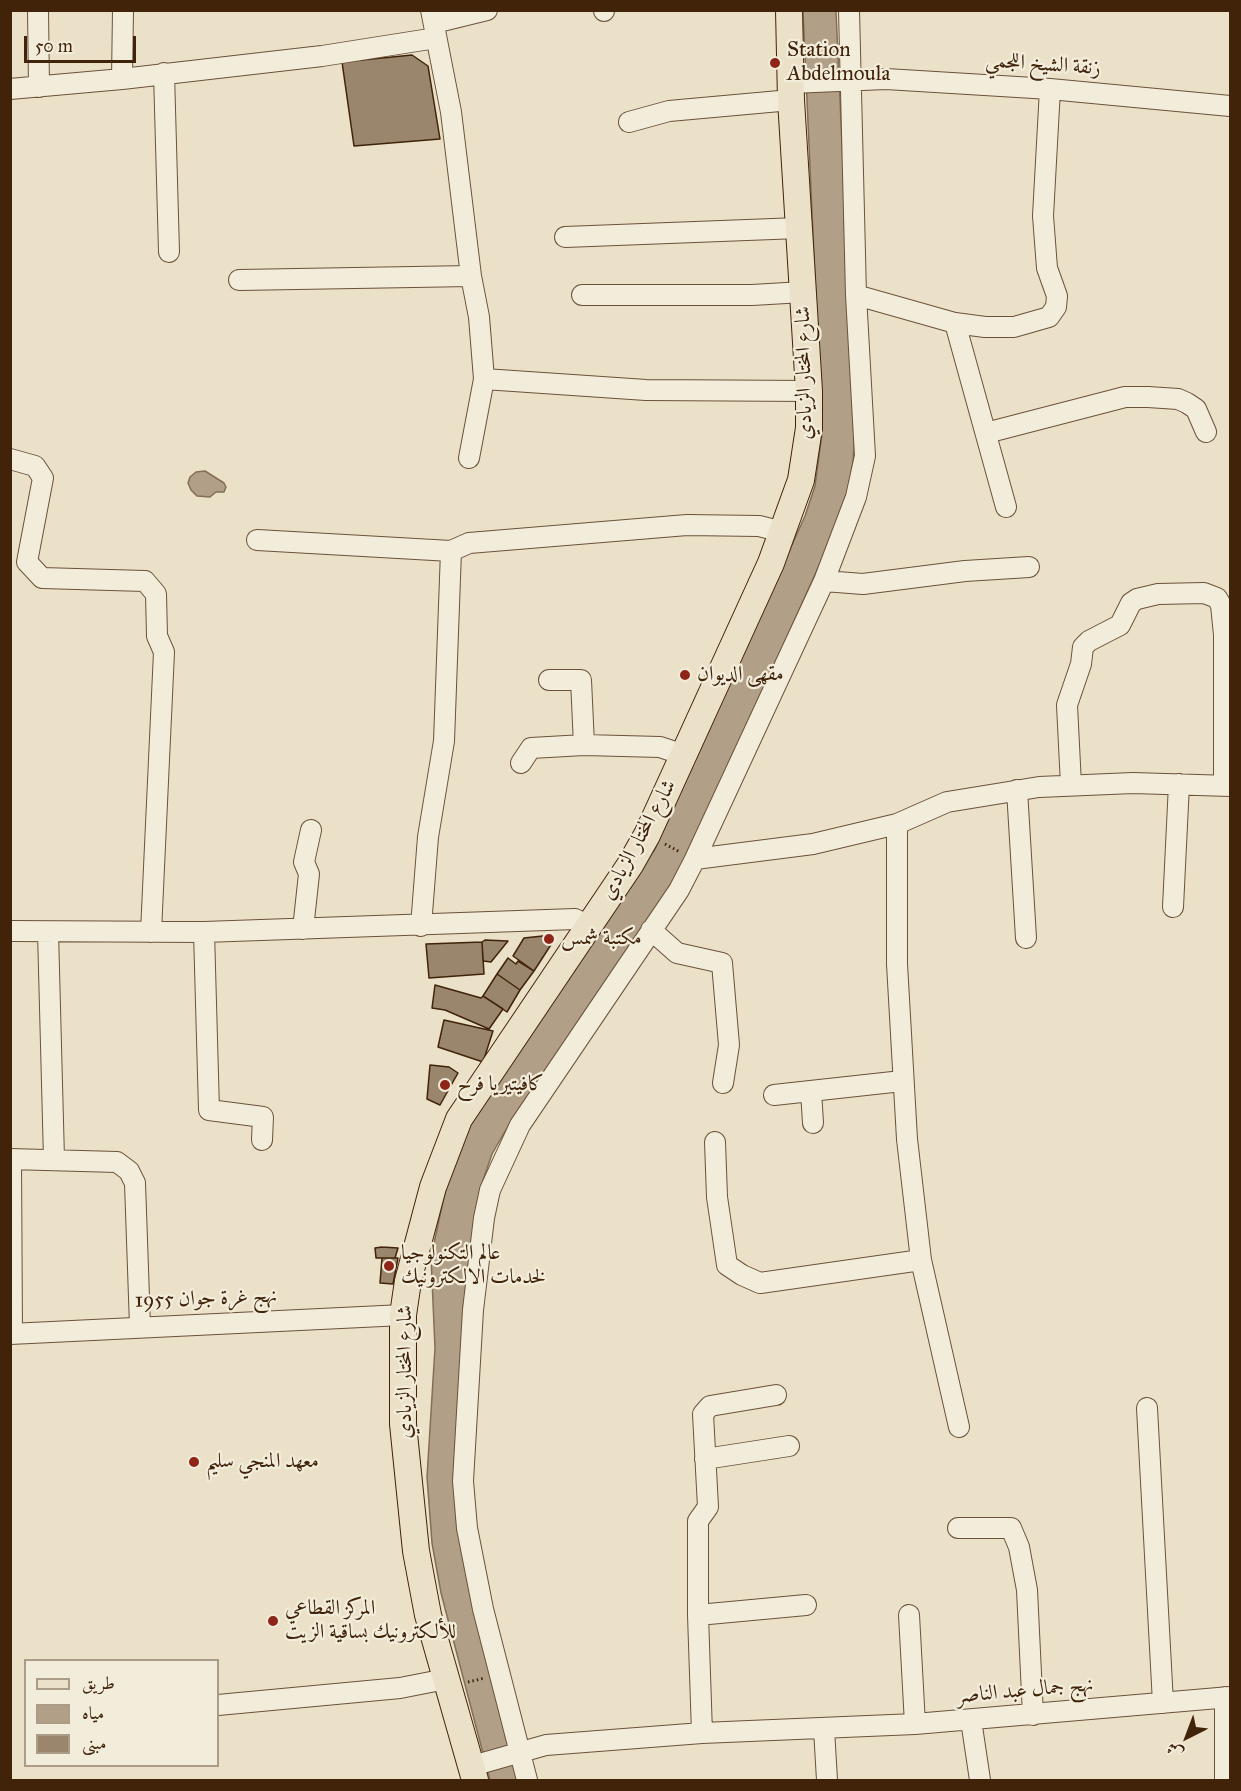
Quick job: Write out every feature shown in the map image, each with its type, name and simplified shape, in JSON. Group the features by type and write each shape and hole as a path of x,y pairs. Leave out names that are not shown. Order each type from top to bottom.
{"main road":[{"name":"شارع المختار الزيادي","path":"477,1770 454,1681 428,1615 416,1551 403,1424 403,1315 408,1281 433,1187 459,1119 589,926 647,835 783,532 801,480 807,456 809,391 791,91 789,10"}],"street":[{"path":"38,10 39,87"},
{"path":"122,79 123,10"},
{"path":"10,89 122,79 322,56 487,10"},
{"path":"528,1780 517,1754 474,1565 463,1481 473,1310 484,1218 490,1190 520,1125 651,930 695,859 824,581 856,496 865,456 856,295 849,10"},
{"path":"434,24 453,122 471,276 476,292 484,379 469,458"},
{"path":"164,74 170,252"},
{"name":"زنقة الشيخ اللجمي","path":"629,122 669,111 851,79 1050,89 1230,106"},
{"path":"856,295 955,323 1014,327 1049,317 1056,307 1057,296 1047,268 1043,216 1050,89"},
{"path":"565,237 799,228"},
{"path":"239,280 471,276"},
{"path":"582,295 752,295 803,292"},
{"path":"955,323 1006,507"},
{"path":"484,379 646,390 809,391"},
{"path":"986,434 1125,397 1179,399 1196,409 1206,432"},
{"path":"10,459 35,466 43,478 27,562 42,578 145,581 156,594 157,636 164,652 151,932"},
{"path":"257,540 451,551 469,543 644,527 759,526 783,532"},
{"path":"421,926 428,837 444,741 451,551"},
{"path":"824,581 863,584 965,571 1029,567"},
{"path":"695,859 813,844 897,824 948,802 1017,790 1071,785 1227,785 1224,635 1221,605 1217,598 1204,593 1158,594 1137,599 1131,603 1120,625 1089,641 1083,647 1081,664 1067,705 1071,785"},
{"path":"549,680 581,680 584,745"},
{"path":"521,763 531,748 584,745 660,747 684,755"},
{"path":"1173,907 1179,784"},
{"path":"1017,790 1026,938"},
{"path":"897,824 897,964 902,1081 921,1260 959,1427"},
{"path":"303,929 309,874 304,862 310,830"},
{"path":"10,931 204,932 575,919 589,926"},
{"path":"651,930 677,953 722,963 729,1044 723,1083"},
{"path":"48,932 54,1159"},
{"path":"204,932 209,1110 263,1117 262,1140"},
{"path":"774,1095 902,1081"},
{"path":"811,1091 813,1123"},
{"path":"715,1142 717,1197 727,1265 742,1275 760,1283 921,1260"},
{"path":"11,1334 11,1159 117,1162 129,1171 135,1183 140,1326"},
{"name":"نهج غرة جوان 1955","path":"11,1334 403,1315"},
{"path":"702,1732 698,1521 708,1508 703,1414 710,1406 776,1395"},
{"path":"1147,1408 1163,1703"},
{"path":"705,1459 789,1446"},
{"path":"958,1528 1011,1528 1019,1547 1027,1590 1033,1715"},
{"path":"698,1615 806,1605"},
{"path":"909,1615 915,1724"},
{"path":"219,1705 454,1681"},
{"path":"1225,1780 1228,1698"},
{"name":"نهج جمال عبد الناصر","path":"477,1770 546,1745 702,1732 915,1724 1228,1698"},
{"path":"971,1720 980,1780"},
{"path":"824,1728 827,1780"}],"path":[{"path":"647,835 695,859"},
{"path":"454,1681 492,1676"}],"water":[{"path":"803,11 836,11 855,431 853,462 847,495 827,548 695,841 671,886 511,1121 492,1154 480,1189 475,1215 455,1461 520,1780 490,1780 441,1593 432,1543 427,1477 435,1348 431,1257 449,1174 467,1131 485,1098 655,849 805,516 815,486 822,434"},
{"path":"205,471 224,483 226,487 224,492 216,492 210,497 197,496 191,490 188,483 190,477 196,472"}],"building":[{"path":"412,55 428,66 440,139 354,146 342,62"},
{"path":"552,935 554,940 534,971 513,956 524,938"},
{"path":"485,940 508,941 491,962 483,961 482,942"},
{"path":"482,942 484,974 429,978 426,944"},
{"path":"508,958 534,971 520,990 497,974"},
{"path":"497,974 520,990 507,1012 483,996"},
{"path":"435,985 481,998 483,996 503,1009 489,1029 445,1010 432,1008"},
{"path":"444,1020 493,1031 483,1062 438,1047"},
{"path":"430,1065 449,1067 458,1073 440,1105 427,1099"},
{"path":"375,1248 398,1248 395,1258 376,1258"},
{"path":"382,1258 398,1258 393,1284 380,1283"}],"place":[{"name":"Station Abdelmoula","path":"775,63"},
{"name":"مقهى الديوان","path":"685,675"},
{"name":"مكتبة شمس","path":"549,939"},
{"name":"كافيتيريا فرح","path":"445,1085"},
{"name":"عالم التكنولوجيا لخدمات الالكترونيك","path":"389,1266"},
{"name":"معهد المنجي سليم","path":"194,1462"},
{"name":"المركز القطاعي للألكترونيك بساقية الزيت","path":"273,1621"}]}
